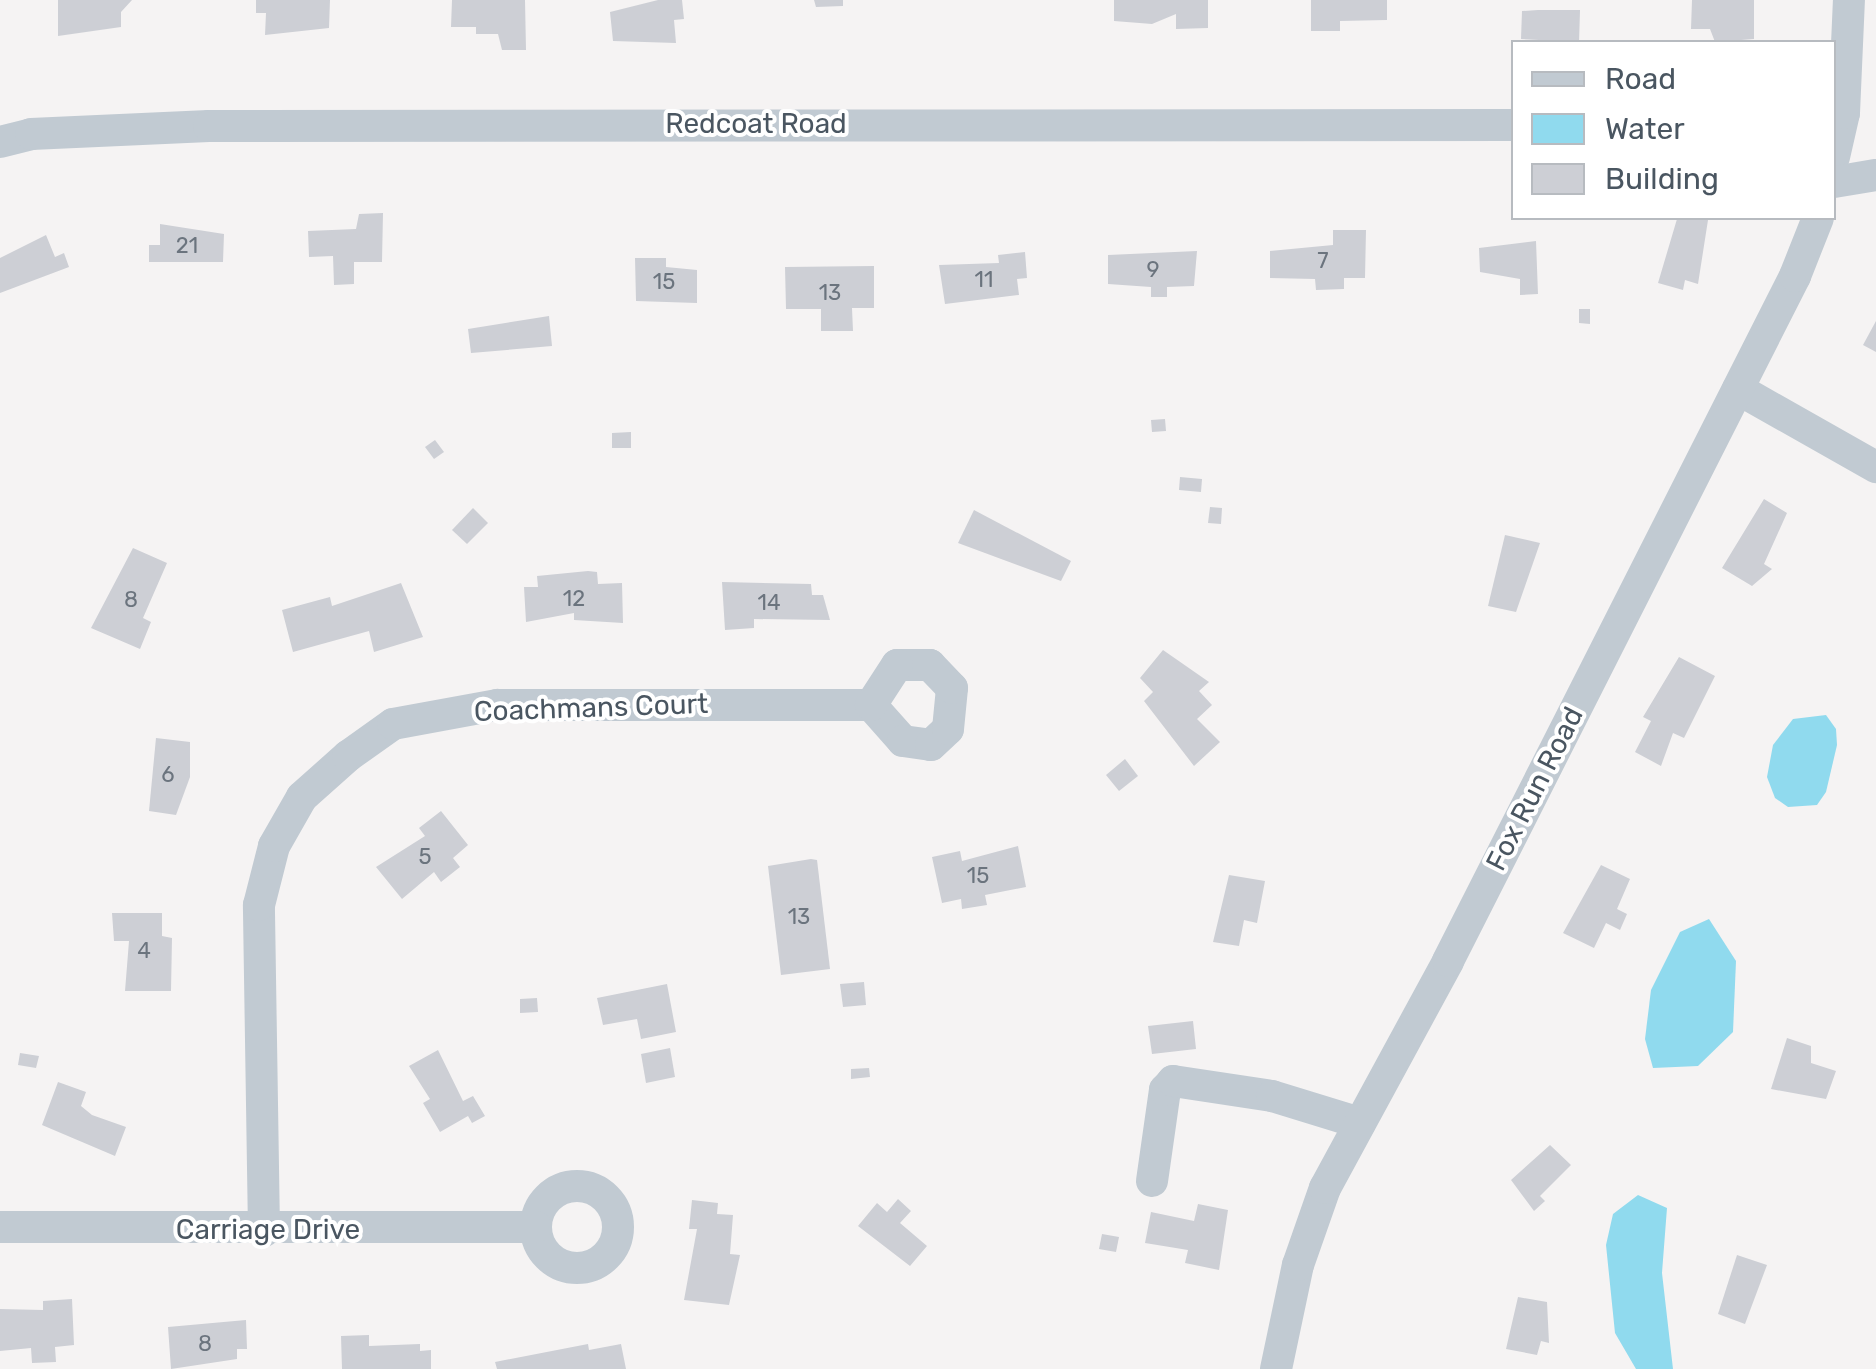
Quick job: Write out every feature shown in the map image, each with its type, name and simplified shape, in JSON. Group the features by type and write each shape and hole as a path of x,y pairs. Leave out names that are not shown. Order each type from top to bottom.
{"street":[{"path":"1836,148 1844,112 1849,0"},
{"name":"Redcoat Road","path":"0,142 32,134 210,126 1511,125"},
{"path":"1836,182 1876,175"},
{"name":"Fox Run Road","path":"1276,1369 1298,1265 1325,1188 1738,389 1817,220"},
{"path":"1738,389 1876,466"},
{"name":"Coachmans Court","path":"264,1231 260,905 274,846 302,796 348,756 393,724 497,705 870,705"},
{"path":"1152,1181 1165,1090 1173,1081 1272,1096 1360,1124"},
{"name":"Carriage Drive","path":"0,1227 264,1231 536,1227"}],"water":[{"path":"1826,715 1836,729 1837,745 1826,792 1817,805 1788,807 1775,798 1767,777 1773,745 1793,719"},
{"path":"1709,919 1736,961 1733,1032 1698,1066 1653,1068 1645,1039 1651,990 1680,932"},
{"path":"1638,1195 1667,1208 1662,1273 1673,1369 1636,1369 1615,1333 1606,1245 1613,1214"}],"building":[{"path":"58,0 132,0 121,12 121,27 58,36"},
{"path":"256,0 330,0 329,28 265,35 266,13 256,13"},
{"path":"452,0 525,0 526,50 502,50 498,34 476,34 476,27 451,27"},
{"path":"658,0 682,0 684,19 674,20 676,43 613,41 610,12"},
{"path":"814,0 843,0 843,6 816,7"},
{"path":"1114,0 1208,0 1208,28 1176,29 1176,14 1152,24 1114,21"},
{"path":"1311,0 1387,0 1387,20 1340,21 1340,31 1311,31"},
{"path":"1692,0 1754,0 1754,39 1714,40 1710,29 1691,29"},
{"path":"1580,10 1579,40 1521,39 1522,11"},
{"path":"383,213 382,262 354,262 354,284 334,285 333,256 309,257 308,231 356,229 359,214"},
{"path":"1677,220 1708,220 1698,284 1685,280 1683,290 1658,283"},
{"path":"160,224 224,234 223,262 149,262 149,245 160,245"},
{"path":"1333,230 1366,230 1365,278 1344,278 1344,289 1316,290 1315,279 1270,278 1270,251 1333,245"},
{"path":"46,235 55,257 64,253 69,267 0,293 0,258"},
{"path":"1536,241 1538,294 1520,295 1520,279 1480,272 1479,248"},
{"path":"1197,251 1194,286 1167,287 1167,297 1151,297 1151,287 1108,284 1108,255"},
{"path":"1025,252 1027,278 1017,279 1019,295 945,304 939,265 999,263 998,255"},
{"path":"635,258 666,258 666,267 697,270 697,303 636,301"},
{"path":"874,266 874,308 852,308 853,331 821,331 821,309 786,309 785,267"},
{"path":"1579,309 1590,309 1590,324 1579,323"},
{"path":"549,316 552,346 471,353 468,329"},
{"path":"1876,321 1876,352 1863,345"},
{"path":"1165,419 1166,431 1152,432 1151,420"},
{"path":"631,432 631,448 612,448 612,433"},
{"path":"435,440 444,452 434,459 425,447"},
{"path":"1180,477 1202,479 1201,492 1179,490"},
{"path":"1764,499 1787,513 1764,564 1772,569 1752,586 1722,568"},
{"path":"1210,507 1222,508 1221,524 1208,523"},
{"path":"473,508 488,523 467,544 452,530"},
{"path":"974,510 1071,561 1061,581 958,543"},
{"path":"1505,535 1540,543 1516,612 1488,606"},
{"path":"133,548 167,563 143,618 151,622 140,649 91,628"},
{"path":"597,572 598,584 622,583 623,623 574,620 574,613 526,622 524,587 538,587 537,576"},
{"path":"722,582 811,584 812,595 823,595 830,620 754,619 754,628 725,630"},
{"path":"401,583 423,637 374,652 369,631 293,652 282,610 330,597 332,606"},
{"path":"1163,650 1209,682 1199,691 1212,705 1197,719 1220,742 1194,766 1144,701 1153,692 1140,678"},
{"path":"1679,657 1715,676 1684,738 1673,733 1661,766 1635,752 1651,721 1643,717"},
{"path":"156,738 190,742 190,777 176,815 149,811"},
{"path":"1125,759 1138,776 1119,791 1106,775"},
{"path":"441,811 468,845 453,858 460,867 441,882 434,872 402,899 376,867 425,836 419,828"},
{"path":"1018,846 1026,887 985,895 987,905 962,909 961,899 942,903 932,857 960,851 962,861"},
{"path":"817,860 830,969 781,975 768,866"},
{"path":"1601,865 1630,879 1617,909 1627,914 1620,930 1606,923 1594,948 1563,933"},
{"path":"1229,875 1265,881 1257,923 1244,920 1239,946 1213,942"},
{"path":"112,913 162,913 162,936 172,938 171,991 125,991 129,941 114,941"},
{"path":"864,982 866,1005 843,1007 840,984"},
{"path":"667,984 676,1032 641,1039 637,1019 603,1025 597,998"},
{"path":"537,998 538,1012 520,1013 520,999"},
{"path":"1193,1021 1196,1049 1152,1054 1148,1026"},
{"path":"1787,1038 1811,1046 1811,1063 1836,1071 1826,1099 1771,1089"},
{"path":"670,1048 675,1077 646,1083 641,1054"},
{"path":"438,1050 463,1101 473,1096 485,1116 472,1123 468,1116 440,1132 423,1103 430,1099 409,1066"},
{"path":"20,1053 39,1056 36,1068 18,1065"},
{"path":"869,1068 870,1077 851,1079 851,1069"},
{"path":"58,1082 86,1092 81,1106 92,1115 126,1127 115,1156 42,1125"},
{"path":"1550,1145 1571,1165 1540,1196 1545,1201 1534,1211 1511,1180"},
{"path":"898,1199 911,1211 900,1223 927,1246 910,1266 858,1226 877,1203 887,1212"},
{"path":"692,1200 718,1203 717,1214 733,1215 730,1254 740,1255 729,1305 684,1300 697,1229 689,1229"},
{"path":"1198,1204 1228,1210 1219,1270 1185,1263 1188,1250 1145,1243 1151,1212 1194,1221"},
{"path":"1102,1234 1119,1237 1116,1252 1099,1249"},
{"path":"1737,1255 1767,1265 1745,1324 1718,1314"},
{"path":"1518,1297 1547,1302 1549,1343 1541,1341 1537,1355 1506,1349"},
{"path":"72,1299 74,1345 55,1347 56,1362 32,1363 31,1348 0,1351 0,1309 43,1310 43,1301"},
{"path":"246,1320 247,1349 237,1349 237,1359 171,1369 168,1327"},
{"path":"369,1335 369,1346 420,1344 420,1351 431,1350 431,1369 342,1369 341,1336"},
{"path":"588,1344 589,1350 621,1344 626,1369 497,1369 495,1362"}]}
